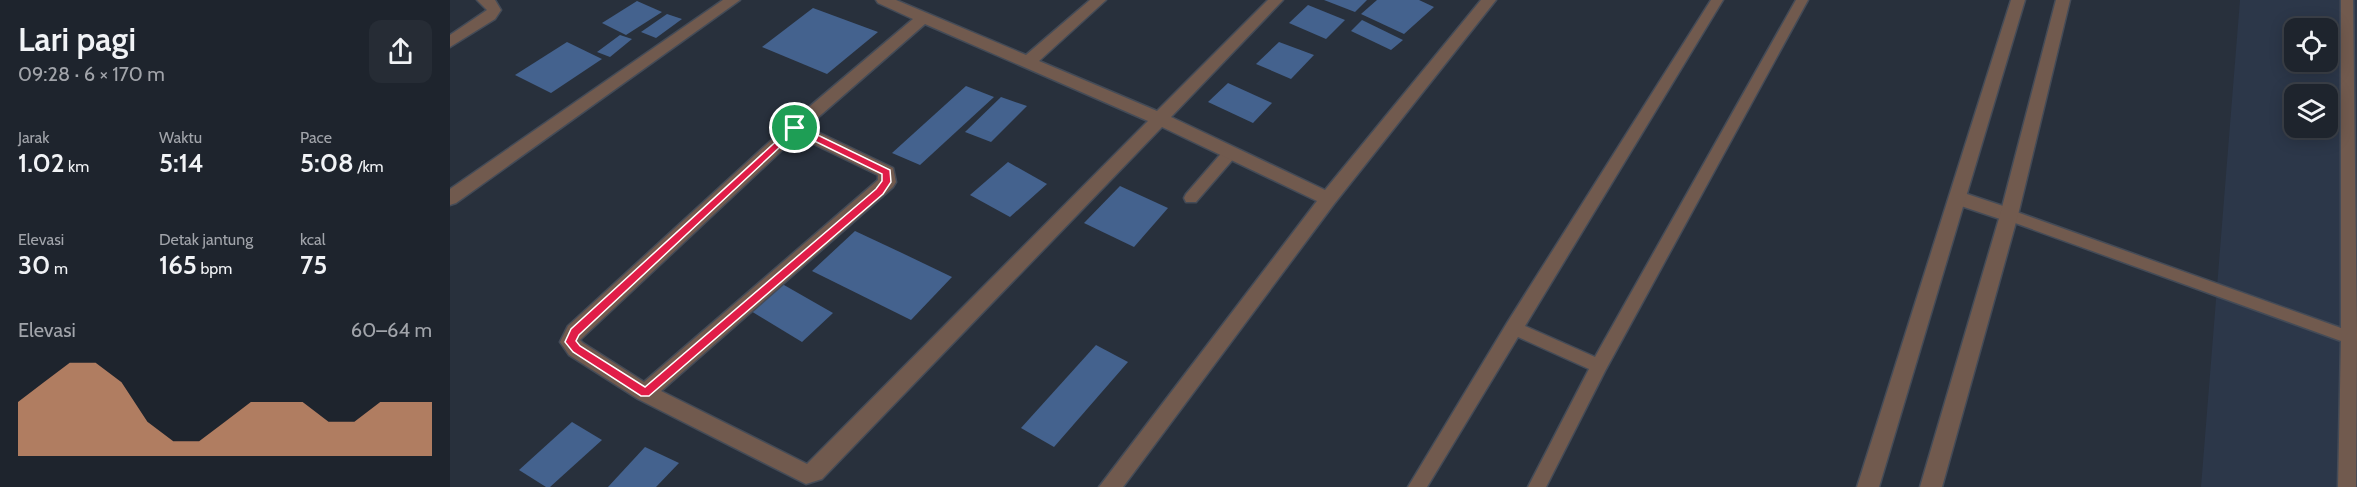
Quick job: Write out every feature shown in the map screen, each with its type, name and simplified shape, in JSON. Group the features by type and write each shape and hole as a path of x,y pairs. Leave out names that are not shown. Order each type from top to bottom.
{"street":[{"path":"450,42 490,16 494,10 492,4 484,0"},
{"path":"450,198 733,0"},
{"path":"883,0 915,9 1027,63 1160,119 1328,198"},
{"path":"1027,63 1099,0"},
{"path":"915,9 795,128 575,332 570,342 576,349 645,393 806,474 815,472 1276,0"},
{"path":"1110,487 1328,198 1489,0"},
{"path":"1868,487 2018,0"},
{"path":"1931,487 2009,215 2063,0"},
{"path":"645,393 887,182 887,172 795,128"},
{"path":"1958,198 2009,215"}],"lane":[{"path":"1417,487 1717,0"},
{"path":"1537,487 1599,366 1802,0"},
{"path":"2347,0 2353,339 2347,487"},
{"path":"1191,198 1230,153"},
{"path":"2009,215 2353,339"},
{"path":"1513,328 1599,366"}],"shaded area":[{"path":"2240,0 2357,0 2357,487 2201,487"}],"building":[{"path":"1324,0 1367,0 1355,12"},
{"path":"1377,0 1419,0 1434,7 1404,34 1361,14"},
{"path":"637,1 662,12 626,35 602,23"},
{"path":"1308,5 1345,20 1326,39 1289,23"},
{"path":"813,8 878,32 827,74 762,47"},
{"path":"667,14 682,19 656,38 641,32"},
{"path":"1362,20 1403,40 1391,50 1351,31"},
{"path":"620,35 632,39 610,57 597,52"},
{"path":"567,42 602,59 551,93 515,75"},
{"path":"1279,42 1314,55 1291,79 1256,64"},
{"path":"1228,83 1272,103 1253,123 1208,102"},
{"path":"966,86 994,97 920,165 892,153"},
{"path":"1001,97 1027,106 991,142 965,132"},
{"path":"1008,162 1047,184 1010,217 970,195"},
{"path":"1120,186 1168,208 1134,247 1084,223"},
{"path":"855,231 952,277 911,320 812,271"},
{"path":"777,281 833,313 802,342 746,308"},
{"path":"1096,345 1128,362 1054,447 1021,428"},
{"path":"572,422 602,440 550,487 546,487 519,470"},
{"path":"645,447 679,463 656,487 608,487"}],"route":[{"path":"795,128 887,172 887,182 645,393 576,349 570,342 575,332 795,128"}]}
